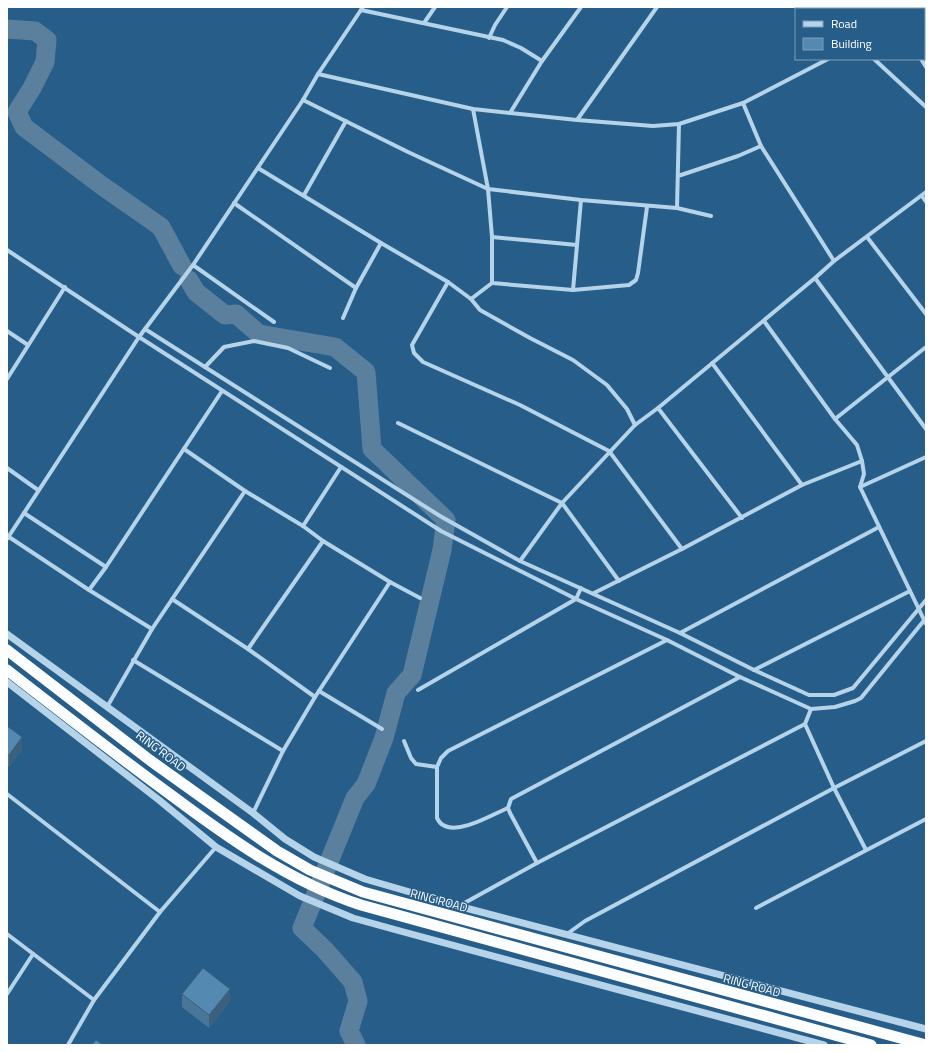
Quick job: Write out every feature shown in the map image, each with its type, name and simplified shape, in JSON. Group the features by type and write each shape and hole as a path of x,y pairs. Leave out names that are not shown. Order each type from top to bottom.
{"highway":[{"name":"RING ROAD","path":"7,650 152,761 277,851 310,870 363,892 458,919 926,1045"},
{"path":"7,670 228,837 305,884 345,900 871,1045"}],"street":[{"path":"424,23 435,7"},
{"path":"489,38 495,25 508,7"},
{"path":"510,113 542,61 581,7"},
{"path":"577,120 657,7"},
{"path":"152,630 8,538 38,490 145,329 193,265 362,9 502,40 521,48 542,61"},
{"path":"318,74 473,109 653,126 679,124 743,103 826,60"},
{"path":"875,60 926,107"},
{"path":"303,100 488,189 648,207 677,208 711,216"},
{"path":"743,103 761,146 834,261"},
{"path":"473,109 488,189 492,237 492,283"},
{"path":"304,195 346,121"},
{"path":"677,208 679,124"},
{"path":"678,176 738,156 761,146"},
{"path":"258,168 380,243 448,282 471,299 480,310 573,360 607,385 627,409 635,425"},
{"path":"520,561 562,502 635,425 658,408 712,362 764,321 834,261 926,192"},
{"path":"922,196 926,202"},
{"path":"573,290 581,200"},
{"path":"234,203 356,288"},
{"path":"471,299 492,283 573,290 629,285 636,280 638,273 648,207"},
{"path":"867,236 926,314"},
{"path":"492,237 577,245"},
{"path":"343,318 356,288 380,243"},
{"path":"7,250 139,338 441,532 576,599 667,640 740,677 811,709 835,708 861,698 925,621 860,487 864,474 857,445 835,418 764,321"},
{"path":"193,265 274,322"},
{"path":"815,278 926,429"},
{"path":"448,282 412,345 414,353 423,362 520,405 609,452 682,549"},
{"path":"7,379 65,288"},
{"path":"145,329 440,516 520,561 680,633 754,670 809,695 834,695 853,688 926,600"},
{"path":"7,332 28,345"},
{"path":"205,367 224,347 254,341 288,348 330,368"},
{"path":"835,418 926,347"},
{"path":"712,362 802,485"},
{"path":"89,590 106,567 222,391"},
{"path":"658,408 742,518"},
{"path":"398,423 562,502 619,581"},
{"path":"184,449 244,491 303,526 323,541 390,582 420,598"},
{"path":"860,487 926,458"},
{"path":"594,594 742,518 802,485 862,461"},
{"path":"303,526 341,467"},
{"path":"7,468 38,490"},
{"path":"107,707 133,660 152,630 244,491"},
{"path":"24,513 106,567"},
{"path":"680,633 879,527"},
{"path":"248,649 323,541"},
{"path":"254,813 283,751 315,697 390,582"},
{"path":"418,690 576,599 581,588"},
{"path":"754,670 910,591"},
{"path":"172,599 248,649 315,697"},
{"path":"7,634 254,813 285,839 314,857 354,874 458,906 926,1029"},
{"path":"508,808 463,828 454,828 443,825 437,818 437,767 441,758 448,751 667,640"},
{"path":"133,660 283,751"},
{"path":"538,863 510,813 508,808 511,799 740,677"},
{"path":"7,682 159,800 216,847 300,896 340,913 400,932 824,1045"},
{"path":"319,691 382,729"},
{"path":"458,906 805,724 811,709"},
{"path":"805,724 834,788 866,850"},
{"path":"404,741 411,758 416,764 437,767"},
{"path":"566,934 585,921 834,788 926,741"},
{"path":"7,794 160,912"},
{"path":"756,908 926,819"},
{"path":"68,1045 94,1000 160,912 216,847"},
{"path":"7,934 94,1000"},
{"path":"7,994 33,954"}],"building":[{"path":"7,726 22,737 9,755 7,754"},
{"path":"203,968 230,989 209,1015 182,994"},
{"path":"96,1040 103,1045 92,1045"}],"waterway":[{"path":"7,29 35,31 47,40 45,62 32,88 17,112 24,127 101,185 161,227 182,266"},
{"path":"189,280 196,292 225,315 236,314 259,334 335,347 366,372 372,449 446,520 442,550 412,675 396,693 384,738 366,784 355,798 302,928 325,950 353,982 358,1001 349,1031 356,1045"}]}
